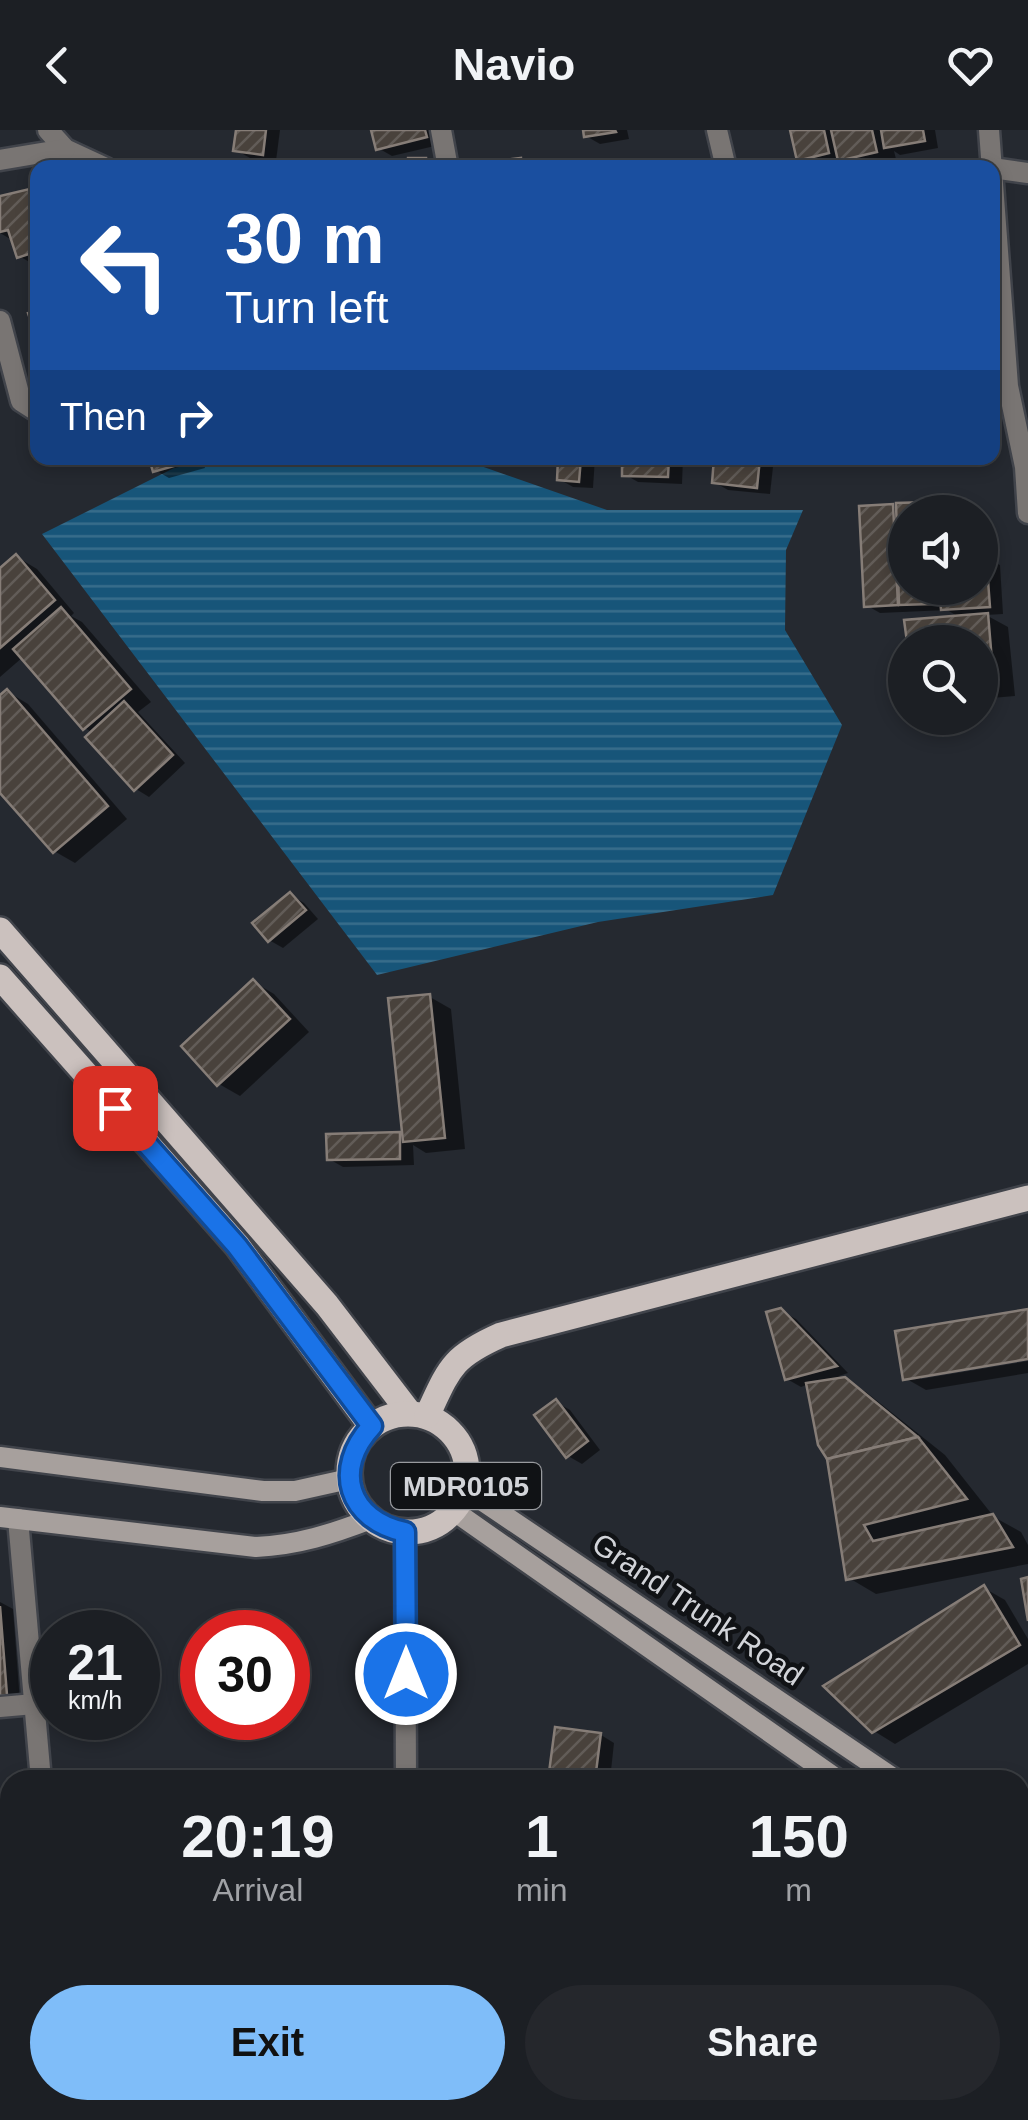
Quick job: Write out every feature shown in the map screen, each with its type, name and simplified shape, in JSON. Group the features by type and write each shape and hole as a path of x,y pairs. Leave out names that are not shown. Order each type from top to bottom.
{"main road":[{"path":"0,930 418,1414 451,1366 471,1349 501,1335 1028,1198"},
{"path":"0,977 237,1246 372,1426"},
{"name":"MDR0105","path":"418,1414 444,1425 457,1439 466,1457 468,1476 460,1500 440,1524 423,1531 386,1528 371,1519 353,1495 350,1459 358,1441 372,1426 388,1416 418,1414"},
{"name":"MDR0105","path":"0,1457 263,1490 295,1491 349,1479"},
{"name":"Grand Trunk Road","path":"460,1500 809,1770"},
{"name":"Grand Trunk Road","path":"460,1500 880,1770"},
{"name":"MDR0105","path":"9,1518 256,1547 323,1538 371,1519"}],"street":[{"path":"48,130 65,149 89,160"},
{"path":"441,130 447,160"},
{"path":"718,130 724,160"},
{"path":"989,130 992,160"},
{"path":"0,160 65,149"},
{"path":"1000,169 1028,173"},
{"path":"0,321 21,401 30,407"},
{"path":"1000,386 1026,467 1028,513"},
{"path":"9,1518 30,1674"},
{"path":"405,1532 406,1770"},
{"path":"0,1707 30,1704"},
{"path":"37,1740 40,1770"}],"water":[{"path":"478,465 607,510 803,510 786,550 785,630 842,725 773,895 598,922 377,975 42,534 174,468"}],"building":[{"path":"236,130 266,130 263,155 233,151"},
{"path":"371,130 425,130 427,137 376,150"},
{"path":"583,130 615,130 616,132 584,137"},
{"path":"790,130 824,130 829,153 797,160"},
{"path":"831,130 872,130 877,152 838,160"},
{"path":"881,130 923,130 925,141 884,148"},
{"path":"30,189 30,254 17,258 8,230 0,232 0,196"},
{"path":"151,465 178,465 153,472"},
{"path":"558,465 580,465 579,482 557,480"},
{"path":"622,465 669,465 668,477 622,476"},
{"path":"713,465 759,465 757,488 712,483"},
{"path":"888,504 888,605 898,605 864,607 859,506"},
{"path":"16,554 55,600 0,648 0,568"},
{"path":"941,605 990,605 990,607 941,610"},
{"path":"61,607 131,689 83,730 13,649"},
{"path":"988,613 989,625 905,625 904,620"},
{"path":"7,689 108,806 53,853 0,793 0,695"},
{"path":"124,701 173,755 134,791 85,737"},
{"path":"290,892 306,910 268,942 252,923"},
{"path":"253,979 290,1019 217,1086 181,1046"},
{"path":"430,994 445,1138 403,1142 388,998"},
{"path":"400,1132 400,1159 327,1160 326,1134"},
{"path":"781,1308 837,1366 785,1380 766,1312"},
{"path":"1028,1309 1028,1359 903,1380 895,1331"},
{"path":"845,1377 918,1437 827,1459 818,1445 806,1383"},
{"path":"556,1399 588,1441 566,1458 534,1415"},
{"path":"918,1437 967,1499 864,1525 873,1541 993,1514 1013,1547 846,1580 827,1459"},
{"path":"1028,1577 1028,1621 1021,1579"},
{"path":"984,1585 1020,1645 872,1733 823,1686"},
{"path":"0,1606 7,1695 0,1696"},
{"path":"555,1727 601,1733 596,1770 549,1770"}],"route":[{"path":"115,1108 237,1246 372,1426 358,1441 350,1459 349,1479 361,1510 386,1528 405,1532 406,1674"}]}
